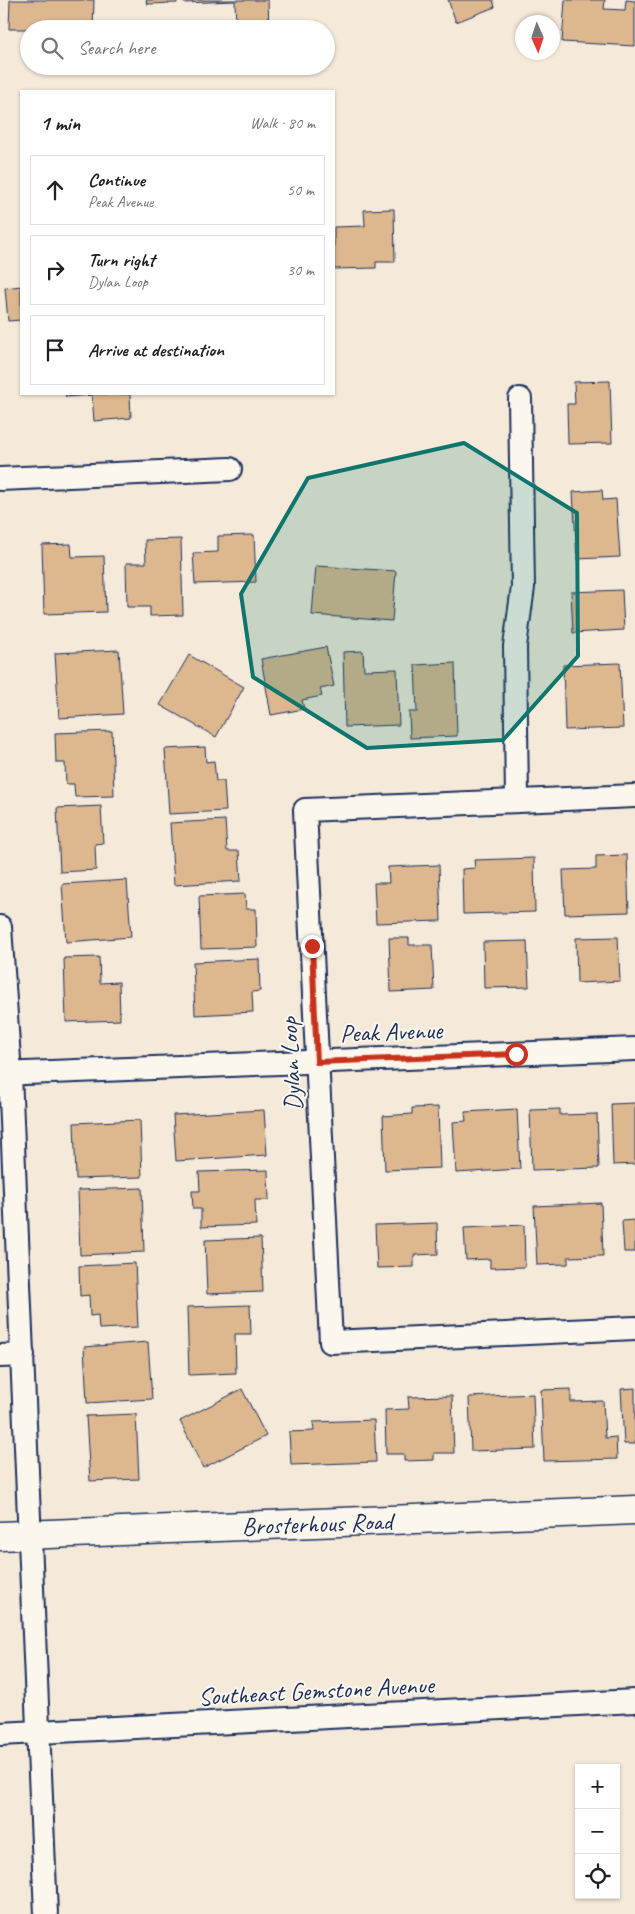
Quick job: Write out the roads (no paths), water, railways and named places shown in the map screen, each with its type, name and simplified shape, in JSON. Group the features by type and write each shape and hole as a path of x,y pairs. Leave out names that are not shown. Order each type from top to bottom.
{"street":[{"path":"516,801 515,646 523,587 520,399"},
{"path":"0,479 230,469"},
{"name":"Dylan Loop","path":"635,796 305,810 332,1342 635,1328"},
{"path":"0,927 5,1074 22,1355 46,1914"},
{"name":"Peak Avenue","path":"5,1074 635,1049"},
{"path":"0,1356 22,1355"},
{"name":"Brosterhous Road","path":"0,1536 635,1510"},
{"name":"Southeast Gemstone Avenue","path":"0,1734 635,1701"}]}
